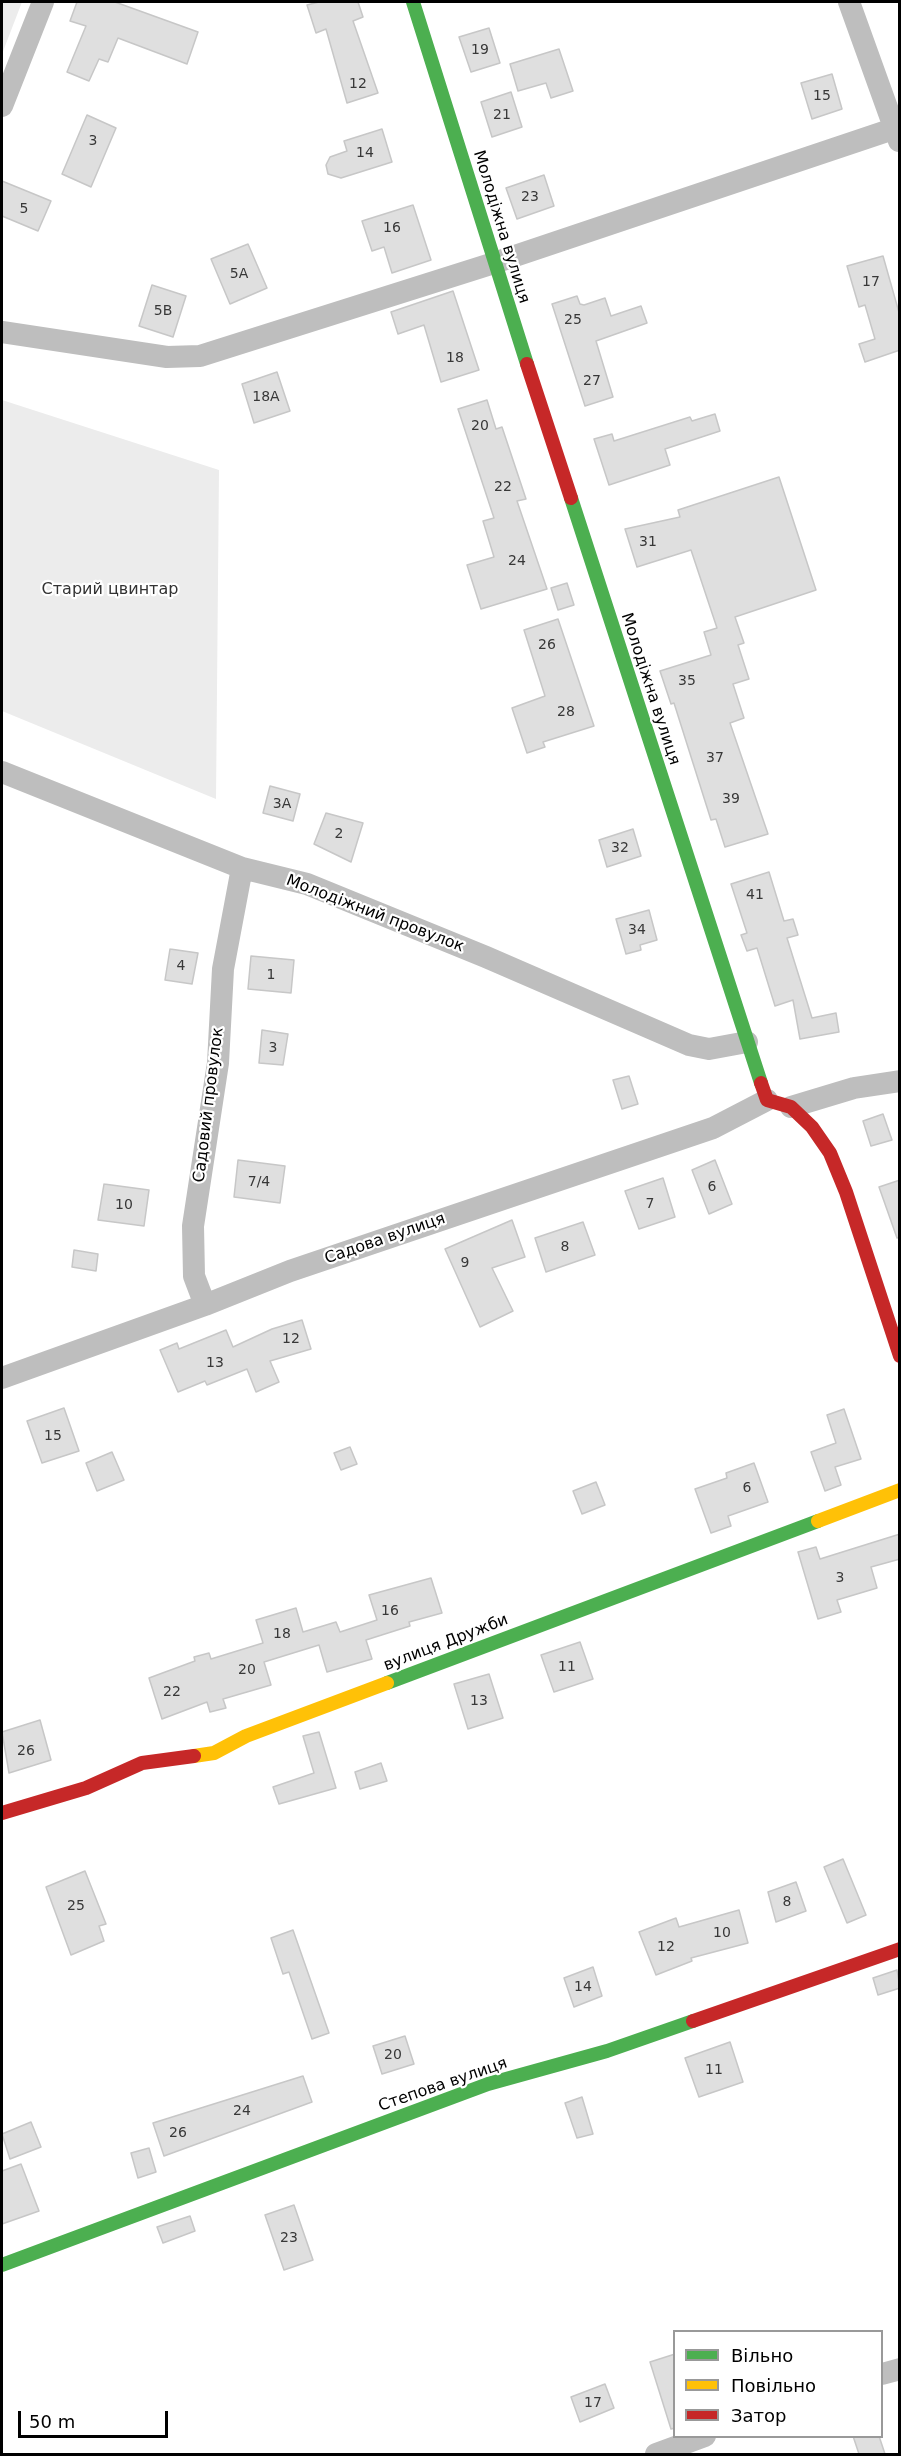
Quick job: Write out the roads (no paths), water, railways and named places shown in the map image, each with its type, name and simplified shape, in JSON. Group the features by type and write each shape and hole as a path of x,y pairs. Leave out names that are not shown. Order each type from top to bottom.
{"street":[{"path":"2,106 44,2"},
{"name":"Молодіжна вулиця","path":"413,2 494,263 767,1100"},
{"path":"2,332 167,357 192,357 213,353 896,136 849,2"},
{"name":"Молодіжний провулок","path":"2,772 242,868 307,884 486,957 689,1045 709,1049 747,1042"},
{"name":"Садовий провулок","path":"205,1305 194,1276 193,1227 218,1063 223,969 242,868"},
{"path":"791,1107 854,1088 900,1081"},
{"path":"767,1100 791,1107 823,1140 837,1169 900,1356"},
{"name":"Садова вулиця","path":"2,1378 301,1268 713,1128 767,1100"},
{"name":"вулиця Дружби","path":"2,1813 86,1788 142,1763 214,1753 246,1736 900,1490"},
{"name":"Степова вулиця","path":"2,2265 488,2085 607,2051 900,1949"},
{"path":"883,2374 900,2369"},
{"path":"656,2454 700,2438"}],"park label":[{"name":"Старий цвинтар","path":"110,590"}]}
